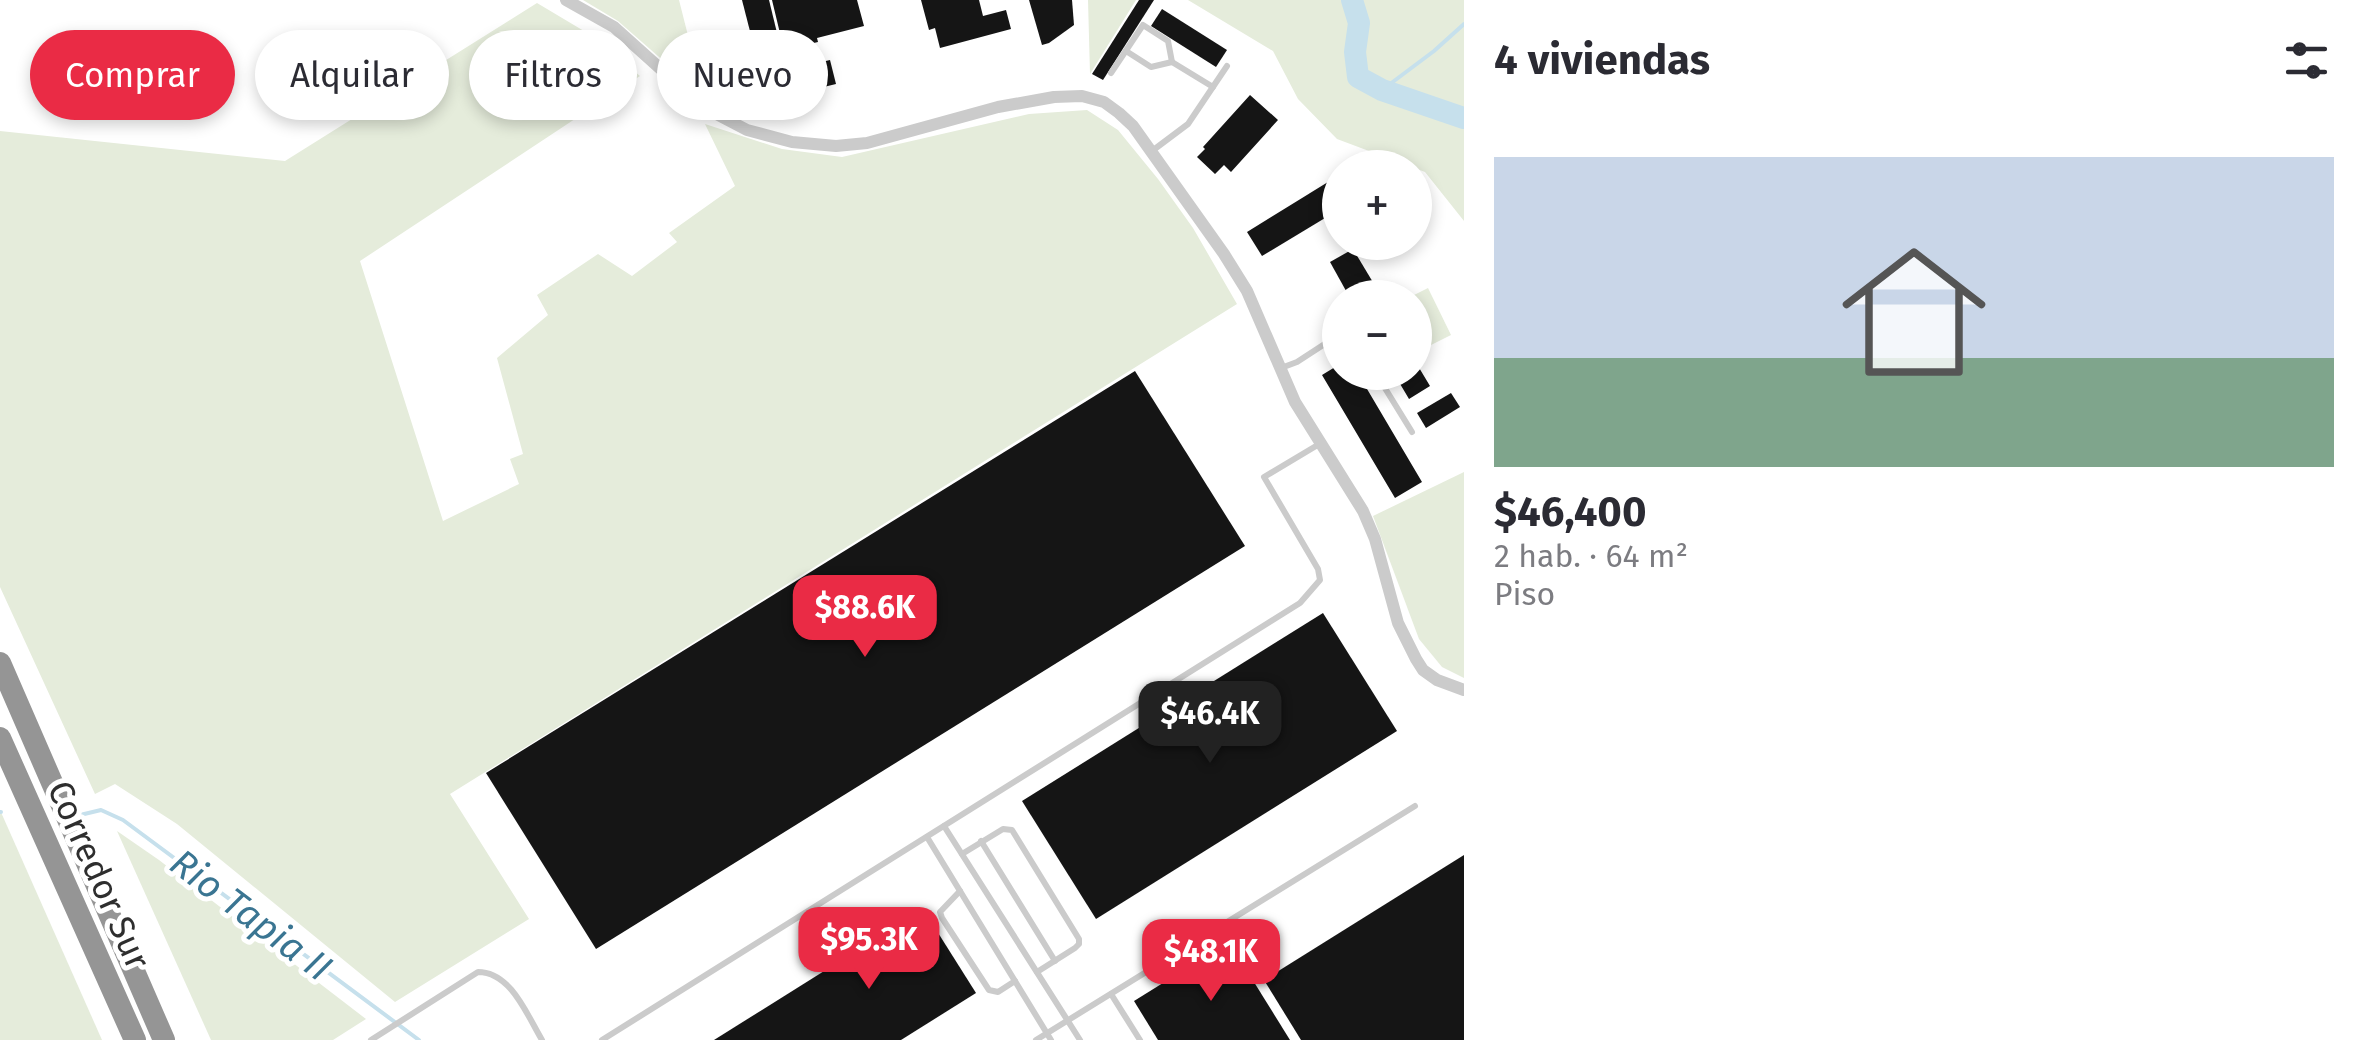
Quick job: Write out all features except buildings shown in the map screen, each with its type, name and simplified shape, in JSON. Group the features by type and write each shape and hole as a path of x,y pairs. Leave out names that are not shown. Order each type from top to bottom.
{"highway":[{"name":"Corredor Sur","path":"0,663 164,1040"},
{"name":"Corredor Sur","path":"0,738 135,1040"}],"street":[{"path":"566,0 614,27 703,107 747,130 792,142 836,146 867,143 998,107 1054,97 1082,96 1104,102 1119,113 1151,152 1247,291 1295,402 1375,539 1398,623 1416,659 1437,680 1464,690"}],"lane":[{"path":"1111,72 1143,25 1168,41 1172,62"},
{"path":"1126,52 1150,67 1172,62 1213,87"},
{"path":"1151,152 1188,124 1227,66"},
{"path":"1280,368 1298,362 1322,346"},
{"path":"1387,390 1412,432"},
{"path":"602,1040 1300,603 1320,580 1318,569 1264,478 1321,443"},
{"path":"1036,1040 1049,1036 1068,1020 1416,806"},
{"path":"944,826 1080,1040"},
{"path":"962,854 1008,828 1022,846 1079,939 1075,948 1037,972"},
{"path":"927,837 1049,1036"},
{"path":"981,842 1055,961"},
{"path":"960,891 943,906 942,918 989,990 998,992 1015,981"},
{"path":"372,1040 478,972 503,979 542,1040"},
{"path":"1111,994 1140,1040"}],"green space":[{"path":"583,0 679,0 687,30 657,30 657,55 637,38 637,30 628,30"},
{"path":"1088,0 1136,0 1090,74"},
{"path":"1188,0 1464,0 1464,221 1432,181 1432,150 1366,150 1337,139 1298,99 1273,51"},
{"path":"537,3 582,30 494,30"},
{"path":"469,46 469,120 573,120 360,261 443,521 519,484 510,459 523,454 497,358 548,315 537,295 598,254 632,276 677,242 669,233 735,186 705,124 782,149 842,157 1029,114 1087,110 1118,130 1158,179 1193,228 1237,304 450,794 529,919 395,1002 177,824 115,784 95,794 0,587 0,131 285,161 350,120 449,120 449,58"},
{"path":"1432,296 1451,335 1432,344"},
{"path":"1464,472 1464,678 1442,667 1419,639 1373,516"},
{"path":"0,810 102,1040 0,1040"},
{"path":"117,831 366,1019 333,1040 211,1040"}],"waterway":[{"path":"1352,0 1359,23 1355,52 1358,77 1382,90 1464,118"},
{"path":"1382,90 1464,24"},
{"name":"Rio Tapia II","path":"76,816 101,810 123,820 419,1040"}]}
